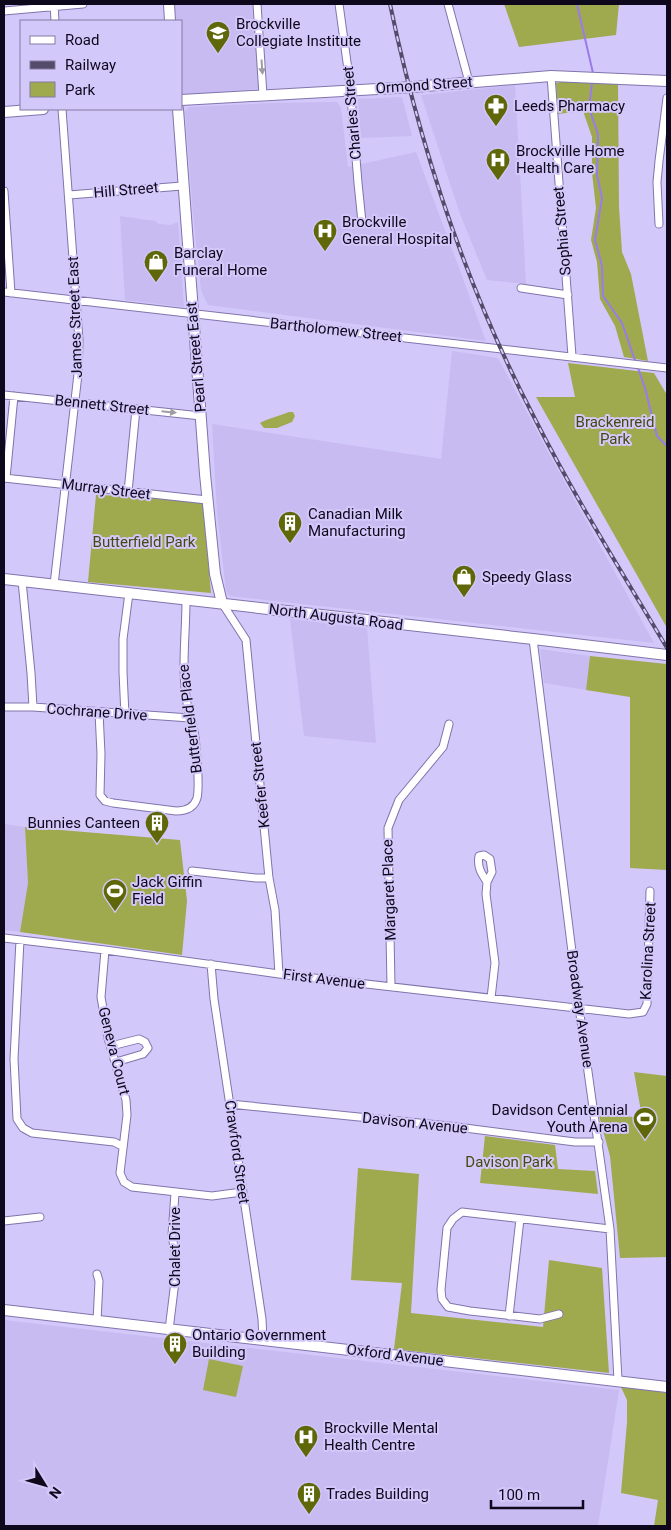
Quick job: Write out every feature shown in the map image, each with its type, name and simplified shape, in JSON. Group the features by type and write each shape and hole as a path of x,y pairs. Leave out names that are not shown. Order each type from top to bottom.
{"street":[{"path":"4,10 83,4"},
{"path":"169,4 170,20"},
{"path":"257,4 263,95"},
{"name":"Charles Street","path":"340,4 351,90 362,222"},
{"path":"448,4 469,82"},
{"path":"54,5 56,20"},
{"name":"Ormond Street","path":"182,100 413,87 551,76 667,81"},
{"name":"Sophia Street","path":"551,76 572,356"},
{"path":"659,224 657,182 667,98"},
{"path":"4,112 30,110"},
{"name":"James Street East","path":"54,585 78,374 79,340 62,110"},
{"name":"Pearl Street East","path":"178,110 182,186 207,500 215,574 222,603"},
{"name":"Hill Street","path":"69,194 182,186"},
{"path":"4,193 8,292"},
{"path":"521,288 568,294"},
{"name":"Bartholomew Street","path":"8,292 667,368"},
{"name":"Bennett Street","path":"4,395 201,416"},
{"path":"5,478 14,396"},
{"path":"128,492 136,409"},
{"name":"Murray Street","path":"5,478 207,500"},
{"name":"North Augusta Road","path":"4,579 667,655"},
{"path":"22,582 33,707"},
{"path":"125,715 124,639 129,593"},
{"name":"Butterfield Place","path":"99,712 100,795 105,801 113,804 176,811 186,811 193,806 197,799 198,774 193,726 187,704 183,660 186,600"},
{"name":"Keefer Street","path":"222,603 246,640 269,878 275,910 280,974"},
{"name":"Broadway Avenue","path":"533,639 579,1009 610,1229 618,1380"},
{"name":"Cochrane Drive","path":"4,707 33,707 125,715 190,718"},
{"name":"Margaret Place","path":"391,986 388,828 399,800 443,747 449,724"},
{"path":"192,871 269,878"},
{"path":"487,882 486,894 495,964 491,998"},
{"name":"Karolina Street","path":"644,1011 647,1004 650,891"},
{"name":"First Avenue","path":"4,938 280,974 579,1009 588,1008 629,1014 644,1011"},
{"path":"20,940 14,1059 17,1119 23,1128 32,1133 114,1142 122,1146"},
{"name":"Geneva Court","path":"105,950 101,998 108,1038 126,1100 127,1115 120,1173 124,1182 132,1186 175,1193 212,1196 242,1192"},
{"name":"Crawford Street","path":"211,964 214,999 262,1319 263,1340"},
{"path":"111,1046 139,1039 145,1042 148,1048 143,1054 116,1062"},
{"name":"Davison Avenue","path":"230,1104 449,1126 575,1142 599,1142"},
{"name":"Chalet Drive","path":"169,1330 177,1265 172,1235 175,1193"},
{"path":"559,1314 540,1319 448,1307 442,1300 441,1290 447,1228 453,1219 462,1212 610,1229"},
{"path":"4,1221 40,1217"},
{"path":"509,1316 520,1219"},
{"path":"97,1274 99,1281 97,1321"},
{"name":"Oxford Avenue","path":"4,1310 667,1387"}],"shaded area":[{"name":"Brockville Collegiate Institute","path":"174,4 252,4 259,89 182,95 182,20 176,20"},
{"path":"515,85 526,284 487,280 460,214 421,95"},
{"path":"402,97 412,136 361,138 358,99"},
{"name":"Brockville General Hospital","path":"337,102 341,108 348,167 416,152 486,341 208,305 201,290 185,112 189,107"},
{"path":"120,216 155,221 159,224 171,225 178,222 184,307 125,300"},
{"path":"452,351 498,358 654,643 230,596 226,591 217,512 212,424 441,459"},
{"path":"290,619 367,628 376,743 304,736"},
{"path":"540,649 590,656 586,690 544,683"},
{"path":"4,824 25,827 28,883 20,932 4,930"},
{"name":"Brockville Mental Health Centre","path":"4,1320 619,1390 598,1526 4,1526"}],"green space":[{"path":"504,4 619,4 616,35 519,47"},
{"path":"565,81 618,82 619,207 622,252 631,274 648,361 624,357 615,326 600,299 597,262 591,240 596,208 592,173 592,137 583,111 558,114 556,83"},
{"name":"Brackenreid Park","path":"568,363 654,373 667,395 667,628 536,397 575,397"},
{"path":"293,412 295,416 292,422 277,428 264,428 260,423 270,418"},
{"name":"Butterfield Park","path":"96,495 130,496 203,503 211,593 88,582"},
{"path":"590,656 667,664 667,870 630,868 630,697 586,690"},
{"path":"25,827 180,840 187,901 182,955 20,932 28,883"},
{"path":"634,1072 667,1076 667,1257 620,1258 610,1156 599,1116 642,1117"},
{"name":"Davison Park","path":"485,1136 555,1145 558,1169 595,1171 598,1194 480,1183"},
{"path":"358,1168 419,1174 411,1313 543,1327 549,1260 602,1268 609,1373 394,1349 402,1283 351,1280"},
{"path":"209,1359 243,1366 236,1397 203,1390"},
{"path":"620,1385 667,1393 667,1526 654,1526 658,1500 621,1493 627,1400"}],"waterway":[{"path":"577,4 593,73"},
{"path":"592,83 589,108 598,134 597,175 602,198 595,240 602,266 603,296 622,323 636,363"},
{"path":"638,368 657,436 667,446"}],"railway":[{"path":"390,4 402,58 431,164 448,217 488,320 510,370 550,448 599,535 667,648"}],"place":[{"name":"Brockville Collegiate Institute","path":"218,54"},
{"name":"Leeds Pharmacy","path":"496,127"},
{"name":"Brockville Home Health Care","path":"498,181"},
{"name":"Brockville General Hospital","path":"325,252"},
{"name":"Barclay Funeral Home","path":"156,283"},
{"name":"Canadian Milk Manufacturing","path":"290,544"},
{"name":"Speedy Glass","path":"464,598"},
{"name":"Bunnies Canteen","path":"157,844"},
{"name":"Jack Giffin Field","path":"115,912"},
{"name":"Davidson Centennial Youth Arena","path":"645,1140"},
{"name":"Ontario Government Building","path":"175,1365"},
{"name":"Brockville Mental Health Centre","path":"306,1458"},
{"name":"Trades Building","path":"309,1515"}]}
